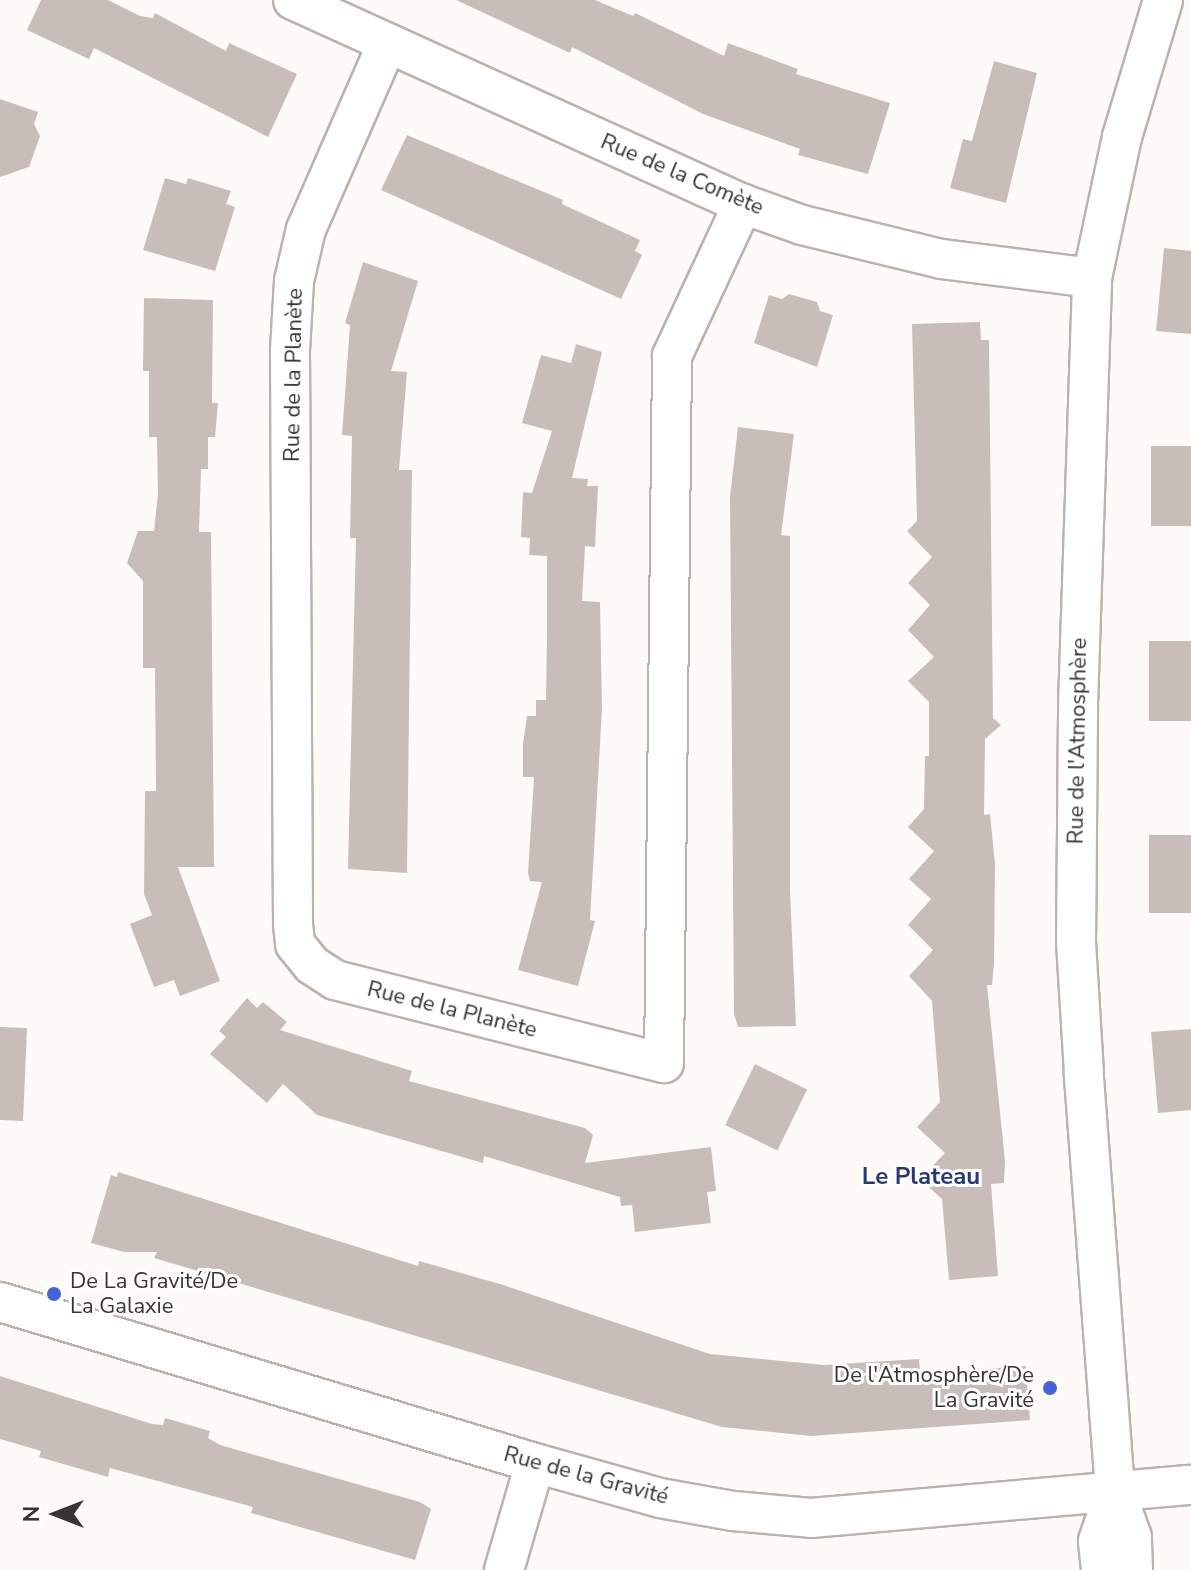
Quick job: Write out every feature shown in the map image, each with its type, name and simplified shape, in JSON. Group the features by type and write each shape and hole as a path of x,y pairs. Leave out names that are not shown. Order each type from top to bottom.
{"street":[{"name":"Rue de la Comète","path":"293,0 743,204 872,246 1092,278"},
{"name":"Rue de l'Atmosphère","path":"1133,1570 1132,1537 1115,1490 1076,943 1092,278 1122,137 1163,0"},
{"name":"Rue de la Planète","path":"387,44 306,229 294,281 290,350 293,924 295,944 312,965 335,980 664,1063 672,356 743,204"},
{"name":"Rue de la Gravité","path":"0,1302 660,1498 811,1518 1191,1485"},
{"path":"504,1570 535,1463"},
{"name":"Rue de l'Atmosphère","path":"1101,1570 1098,1541 1115,1490"}],"building":[{"path":"41,0 108,0 140,16 153,18 155,13 226,51 229,43 297,74 268,137 94,48 89,59 27,30"},
{"path":"456,0 595,0 633,16 635,13 724,56 728,43 798,69 796,74 890,103 868,174 798,155 800,149 703,114 572,47 570,53"},
{"path":"994,61 1037,73 1006,203 950,188 963,139 972,141"},
{"path":"0,99 38,112 34,124 40,136 29,167 0,177"},
{"path":"407,135 563,200 562,204 640,240 635,251 642,255 621,299 381,190"},
{"path":"165,178 186,184 188,178 231,191 226,204 235,207 215,271 143,250"},
{"path":"1164,248 1191,251 1191,334 1156,331"},
{"path":"363,262 418,281 391,371 407,372 399,470 412,470 407,873 348,869 356,538 350,538 352,436 342,435 350,325 345,323"},
{"path":"789,294 817,302 820,311 833,315 817,367 754,343 769,295 782,299"},
{"path":"144,298 213,300 212,403 218,403 215,437 208,437 208,469 201,469 199,532 211,532 214,867 178,867 220,981 180,996 174,980 154,987 130,924 152,915 144,894 145,791 156,791 155,668 143,668 143,581 127,563 138,531 154,531 158,494 157,437 149,437 149,371 143,371"},
{"path":"980,322 981,340 989,340 993,718 1001,725 985,739 984,815 990,814 995,864 994,963 992,985 987,985 1005,1161 1004,1183 991,1184 998,1276 949,1280 942,1199 920,1179 945,1153 917,1127 940,1102 932,1001 909,976 933,950 908,925 931,899 909,879 934,851 908,827 924,809 925,756 929,756 929,702 908,681 934,657 908,630 930,605 908,583 932,557 907,531 917,521 912,324"},
{"path":"576,344 602,352 572,478 588,479 587,486 598,486 595,547 585,546 582,601 600,602 602,709 590,920 595,921 578,986 518,970 542,882 530,881 528,873 534,777 523,777 523,744 527,716 536,716 536,700 546,700 547,634 547,556 529,555 530,538 521,537 523,492 532,493 552,431 522,423 541,355 571,363"},
{"path":"738,427 794,434 781,535 790,536 790,890 796,1026 738,1027 734,1014 730,497"},
{"path":"1151,446 1191,446 1191,526 1151,526"},
{"path":"1149,641 1191,641 1191,721 1149,721"},
{"path":"1149,835 1191,835 1191,913 1149,913"},
{"path":"247,998 257,1008 263,1002 287,1022 280,1030 412,1071 409,1081 585,1128 593,1135 585,1163 711,1147 716,1191 707,1192 711,1223 635,1232 632,1205 621,1206 620,1197 484,1156 483,1163 317,1115 283,1084 267,1103 210,1054 226,1037 219,1031"},
{"path":"0,1027 27,1028 23,1121 0,1120"},
{"path":"1191,1029 1191,1110 1158,1113 1151,1032"},
{"path":"755,1064 807,1089 777,1151 725,1125"},
{"path":"118,1172 418,1266 419,1261 500,1284 710,1354 824,1365 919,1359 920,1374 1026,1366 1030,1420 811,1436 722,1427 154,1258 157,1252 124,1252 91,1243 111,1175 117,1177"},
{"path":"0,1376 152,1424 163,1425 165,1418 210,1431 208,1438 220,1445 420,1502 431,1509 415,1560 251,1513 253,1507 110,1468 108,1477 39,1457 41,1451 0,1439"}],"place":[{"name":"De La Gravité/De La Galaxie","path":"54,1294"},
{"name":"De l'Atmosphère/De La Gravité","path":"1050,1388"}],"district":[{"name":"Le Plateau","path":"921,1177"}]}
